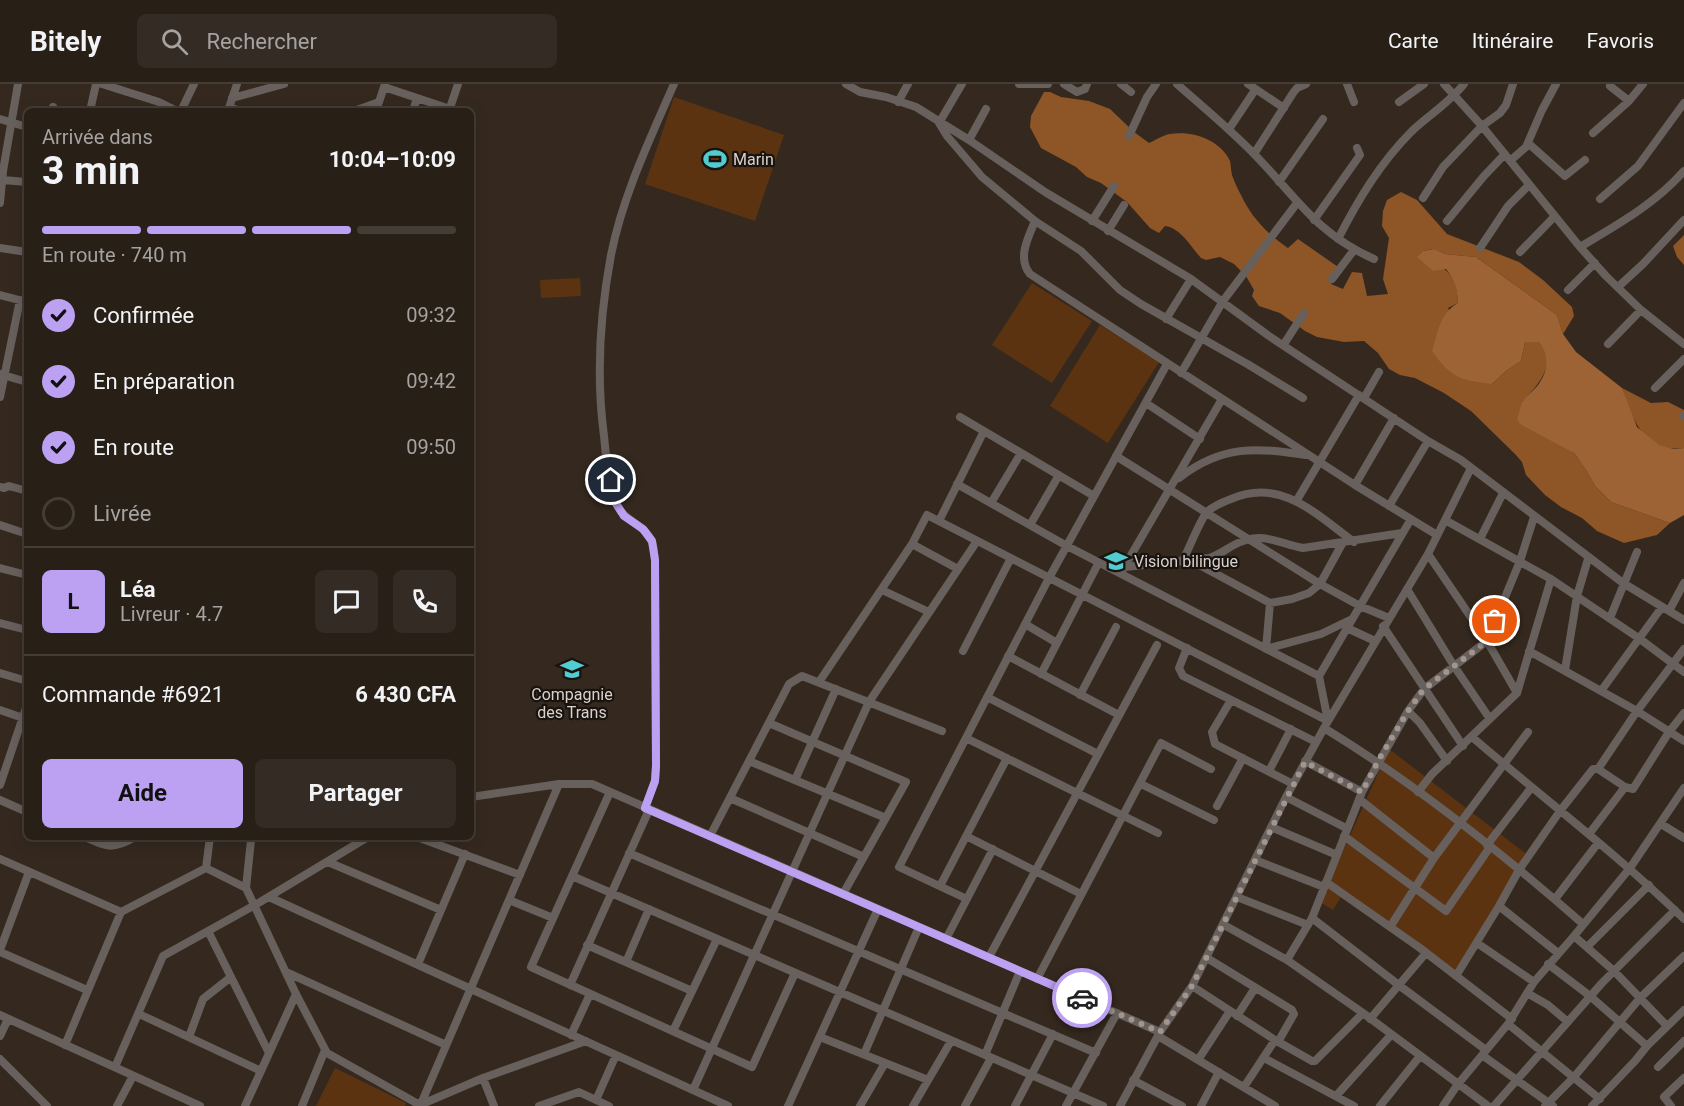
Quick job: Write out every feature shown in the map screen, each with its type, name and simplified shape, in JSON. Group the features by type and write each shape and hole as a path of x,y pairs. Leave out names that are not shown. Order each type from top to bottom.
{"street":[{"path":"0,203 2,174 18,84"},
{"path":"91,108 96,84"},
{"path":"102,84 172,108"},
{"path":"181,108 194,84"},
{"path":"230,106 237,84"},
{"path":"230,106 284,84"},
{"path":"450,108 458,84"},
{"path":"570,985 629,853 647,809 655,781 655,560 652,541 638,525 624,516 615,502 602,422 600,370 603,312 612,254 640,162 674,84"},
{"path":"898,102 908,84"},
{"path":"939,123 962,84"},
{"path":"1019,84 1048,84"},
{"path":"1064,84 1077,92 1085,89 1087,84"},
{"path":"1121,84 1131,92"},
{"path":"1129,136 1147,97 1156,84"},
{"path":"1177,84 1229,129 1314,220 1354,250 1374,259"},
{"path":"1254,154 1284,108 1294,86 1306,84"},
{"path":"1347,84 1354,102"},
{"path":"1399,102 1424,84"},
{"path":"1444,84 1508,157 1580,247 1641,310 1684,344"},
{"path":"1338,239 1354,207 1390,155 1464,84"},
{"path":"1423,198 1443,167 1482,126 1506,105 1513,84"},
{"path":"1447,221 1484,176 1528,143 1556,84"},
{"path":"1593,133 1629,101 1643,84"},
{"path":"376,108 384,85 444,108"},
{"path":"848,85 860,92 916,107 1092,221 1191,279 1269,336 1471,468 1623,584 1684,620"},
{"path":"1610,86 1629,101"},
{"path":"1229,129 1251,87 1284,108"},
{"path":"414,108 417,98"},
{"path":"1600,199 1638,166 1684,103"},
{"path":"969,140 987,109"},
{"path":"1279,182 1323,118"},
{"path":"0,119 24,126"},
{"path":"939,123 947,136 982,177 1035,221 1082,251 1120,290 1303,398"},
{"path":"1528,143 1565,176 1585,160"},
{"path":"1314,220 1360,154 1357,148"},
{"path":"1580,247 1645,207 1664,193 1684,171"},
{"path":"2,174 24,181"},
{"path":"1480,248 1508,206 1529,184"},
{"path":"1092,221 1114,186"},
{"path":"1181,373 1224,301 1297,203"},
{"path":"1108,231 1124,205"},
{"path":"1520,252 1555,216"},
{"path":"1618,287 1684,220"},
{"path":"1035,221 1023,260 1024,267 1029,274 1355,486 1437,535"},
{"path":"0,248 24,252"},
{"path":"1332,279 1354,250"},
{"path":"1568,290 1595,263"},
{"path":"1166,319 1191,279"},
{"path":"0,295 23,301 2,375 0,397"},
{"path":"1608,344 1641,310"},
{"path":"1284,344 1304,313"},
{"path":"1655,388 1684,359"},
{"path":"967,898 900,867 1049,578 1167,364"},
{"path":"1297,500 1318,461 1379,372"},
{"path":"2,375 24,381"},
{"path":"1123,570 1222,399"},
{"path":"1146,403 1200,439"},
{"path":"960,417 1094,496"},
{"path":"1355,486 1394,418"},
{"path":"939,521 984,430"},
{"path":"1389,506 1428,441"},
{"path":"1176,480 1189,470 1234,451 1255,448 1310,455"},
{"path":"991,503 1021,453"},
{"path":"1116,456 1320,584 1360,606 1389,618"},
{"path":"1120,1106 1159,1034 1192,986 1293,784 1383,626 1428,554 1471,468"},
{"path":"1030,525 1059,475"},
{"path":"957,484 1067,546 1099,562 1123,570 1319,676"},
{"path":"0,487 9,486 24,490"},
{"path":"1480,539 1503,492"},
{"path":"1182,562 1207,513 1215,506 1251,493 1282,495 1297,500 1354,542"},
{"path":"819,682 912,544 927,515 1186,648 1326,725 1378,761 1459,823 1554,898 1583,924"},
{"path":"1287,960 1310,921 1361,795 1408,711 1424,689 1487,641 1520,561 1534,517"},
{"path":"1326,725 1319,676 1411,519"},
{"path":"1445,520 1551,579 1610,618 1684,672"},
{"path":"0,525 24,533"},
{"path":"1123,570 1217,556 1236,544 1263,537 1303,549 1402,533"},
{"path":"693,1090 869,702 977,541"},
{"path":"912,544 958,569"},
{"path":"1192,561 1270,603 1292,599 1309,592 1320,584 1342,544"},
{"path":"1610,618 1637,552"},
{"path":"1428,554 1487,641 1517,693"},
{"path":"963,651 1011,558"},
{"path":"1565,670 1577,596 1588,559"},
{"path":"1041,674 1099,562"},
{"path":"0,568 24,574"},
{"path":"1418,792 1432,774 1517,693 1551,579"},
{"path":"1601,690 1684,584"},
{"path":"1407,589 1454,666 1490,719"},
{"path":"882,590 929,612"},
{"path":"1266,649 1270,603"},
{"path":"1266,649 1321,634 1352,619"},
{"path":"0,622 24,629"},
{"path":"1025,624 1057,643"},
{"path":"1383,626 1463,746"},
{"path":"1080,694 1116,627"},
{"path":"1347,628 1375,642"},
{"path":"989,957 1157,645"},
{"path":"1186,648 1179,668 1183,676 1316,742"},
{"path":"1456,976 1519,870 1560,811 1593,770 1598,769 1637,711 1684,649"},
{"path":"1529,651 1601,690 1684,741"},
{"path":"1008,656 1119,715"},
{"path":"0,673 24,680"},
{"path":"710,837 789,684 802,676 942,731"},
{"path":"795,780 836,689"},
{"path":"987,697 1098,754"},
{"path":"1231,700 1212,732 1212,738 1218,746 1293,784"},
{"path":"0,710 23,718"},
{"path":"1408,711 1420,723 1447,761"},
{"path":"1598,769 1625,787 1634,789 1684,714"},
{"path":"0,785 4,758 24,715"},
{"path":"769,723 906,782 843,894"},
{"path":"1269,771 1291,729"},
{"path":"1390,927 1434,858 1528,732"},
{"path":"1472,737 1630,868 1684,919"},
{"path":"966,738 1158,833"},
{"path":"1037,979 1161,744 1211,769"},
{"path":"940,886 1007,758"},
{"path":"1217,806 1243,758"},
{"path":"749,761 886,818"},
{"path":"1305,762 1361,795 1434,858"},
{"path":"420,1105 559,784"},
{"path":"474,797 559,784 592,784 1117,1013 1159,1034 1275,1106"},
{"path":"1141,784 1214,820"},
{"path":"1589,834 1625,787"},
{"path":"1286,797 1345,832 1414,890 1446,911 1488,846 1531,788"},
{"path":"1443,1106 1458,1084 1510,1021 1548,964 1630,868 1684,788"},
{"path":"610,792 531,967 752,1067 795,973"},
{"path":"730,798 864,857"},
{"path":"0,801 24,811"},
{"path":"1661,824 1684,838"},
{"path":"1271,827 1337,855"},
{"path":"966,836 1082,894"},
{"path":"92,840 111,848 130,840"},
{"path":"206,868 210,840"},
{"path":"251,840 246,888 325,1050 331,1056 420,1105"},
{"path":"115,1067 163,956 269,897 363,840"},
{"path":"425,840 520,875"},
{"path":"1554,898 1598,843"},
{"path":"946,939 993,849"},
{"path":"629,853 1096,1053"},
{"path":"418,964 465,855"},
{"path":"0,860 121,912"},
{"path":"1255,860 1325,884 1390,927 1456,976 1600,1099"},
{"path":"328,862 441,910"},
{"path":"206,868 246,888"},
{"path":"65,1045 121,912 206,868"},
{"path":"29,872 0,951 87,990"},
{"path":"572,876 1103,1106"},
{"path":"1587,947 1649,885"},
{"path":"269,897 693,1090 710,1102 728,1106"},
{"path":"1237,897 1310,921 1400,986 1549,1105 1640,998 1684,956"},
{"path":"509,900 553,918"},
{"path":"1499,906 1558,953"},
{"path":"626,962 649,909"},
{"path":"788,1106 878,909"},
{"path":"1494,1106 1590,996 1675,910"},
{"path":"1224,925 1287,960 1488,1106"},
{"path":"864,1054 919,927"},
{"path":"208,931 269,1053"},
{"path":"1574,936 1614,971 1667,1026"},
{"path":"673,1031 717,939"},
{"path":"1477,943 1534,982"},
{"path":"587,945 692,991"},
{"path":"1192,986 1308,1060 1315,1061 1400,986 1426,953"},
{"path":"1207,958 1294,1014 1244,1087"},
{"path":"1548,964 1590,996 1647,1046"},
{"path":"965,1106 988,1057 1002,1013 1020,971"},
{"path":"286,972 446,1045"},
{"path":"189,1037 203,999 231,977"},
{"path":"1198,1060 1255,988"},
{"path":"1527,993 1548,1005 1568,1022"},
{"path":"245,1106 296,994"},
{"path":"571,1035 590,994"},
{"path":"1593,1106 1647,1046 1684,1010"},
{"path":"1066,1106 1117,1013"},
{"path":"139,1014 261,1071"},
{"path":"0,1036 4,1017 195,1105"},
{"path":"1015,1106 1053,1034"},
{"path":"1336,1096 1391,1035"},
{"path":"819,1037 928,1080"},
{"path":"420,1105 483,1078 586,1041"},
{"path":"913,1106 951,1041"},
{"path":"1658,1067 1684,1041"},
{"path":"302,1106 325,1050"},
{"path":"596,1100 616,1055"},
{"path":"1380,1106 1420,1056"},
{"path":"1263,1058 1354,1106"},
{"path":"0,1059 46,1106"},
{"path":"860,1106 885,1063"},
{"path":"1201,1106 1219,1072"},
{"path":"117,1106 133,1076"},
{"path":"483,1078 494,1106"},
{"path":"1671,1106 1664,1097 1684,1078"},
{"path":"1133,1080 1182,1106"},
{"path":"538,1106 579,1092 609,1106"}],"shaded area":[{"path":"1044,92 1089,101 1110,109 1149,143 1165,135 1179,133 1196,135 1213,142 1220,147 1230,161 1236,185 1258,221 1288,248 1298,239 1341,269 1331,284 1343,289 1352,272 1362,273 1367,296 1388,294 1383,279 1389,238 1382,226 1383,211 1387,200 1401,192 1417,200 1447,234 1519,262 1543,280 1572,307 1574,316 1563,334 1557,315 1476,257 1445,254 1433,249 1423,251 1418,257 1446,271 1453,279 1458,303 1448,308 1492,384 1521,361 1525,342 1538,342 1544,349 1547,365 1535,388 1523,401 1574,453 1595,486 1611,502 1670,523 1657,535 1624,543 1597,531 1582,518 1545,495 1526,475 1522,462 1515,454 1471,411 1444,393 1415,378 1400,375 1389,369 1378,353 1364,341 1344,342 1317,337 1280,313 1259,306 1252,296 1254,290 1246,276 1234,264 1220,257 1206,260 1201,258 1181,234 1171,227 1165,226 1159,233 1150,228 1127,202 1101,183 1087,177 1076,167 1041,148 1030,127 1031,116"},
{"name":"Marin","path":"674,97 784,135 755,221 645,184"},
{"path":"1684,235 1684,265 1677,257 1673,246"},
{"path":"1434,249 1445,254 1476,257 1557,315 1563,334 1576,352 1622,388 1637,427 1659,445 1674,449 1684,448 1684,515 1670,523 1611,502 1595,486 1574,453 1520,424 1517,419 1522,403 1538,385 1546,366 1546,356 1538,342 1525,342 1521,361 1492,384 1464,379 1445,367 1432,351 1440,324 1447,312 1458,303 1458,298 1453,281 1446,269 1433,271 1417,257 1423,251"},
{"path":"580,278 581,296 541,298 540,280"},
{"path":"1032,283 1092,321 1052,383 992,345"},
{"path":"1100,325 1159,362 1108,443 1050,406"},
{"path":"1622,388 1651,403 1668,402 1684,410 1684,448 1670,448 1649,439 1635,422"},
{"path":"1389,749 1529,856 1456,976 1341,897 1333,910 1320,902"},
{"path":"335,1068 406,1103 405,1106 316,1106"}],"way so far":[{"path":"1082,998 1160,1032 1192,986 1305,762 1362,792 1408,711 1424,689 1487,641 1495,621"}],"place":[{"name":"Marin","path":"715,159"},
{"name":"Vision bilingue","path":"1116,561"},
{"name":"Compagnie des Trans","path":"572,669"}],"route":[{"path":"611,480 615,502 624,516 643,529 652,541 655,560 656,766 655,781 645,808 1082,998"}]}
